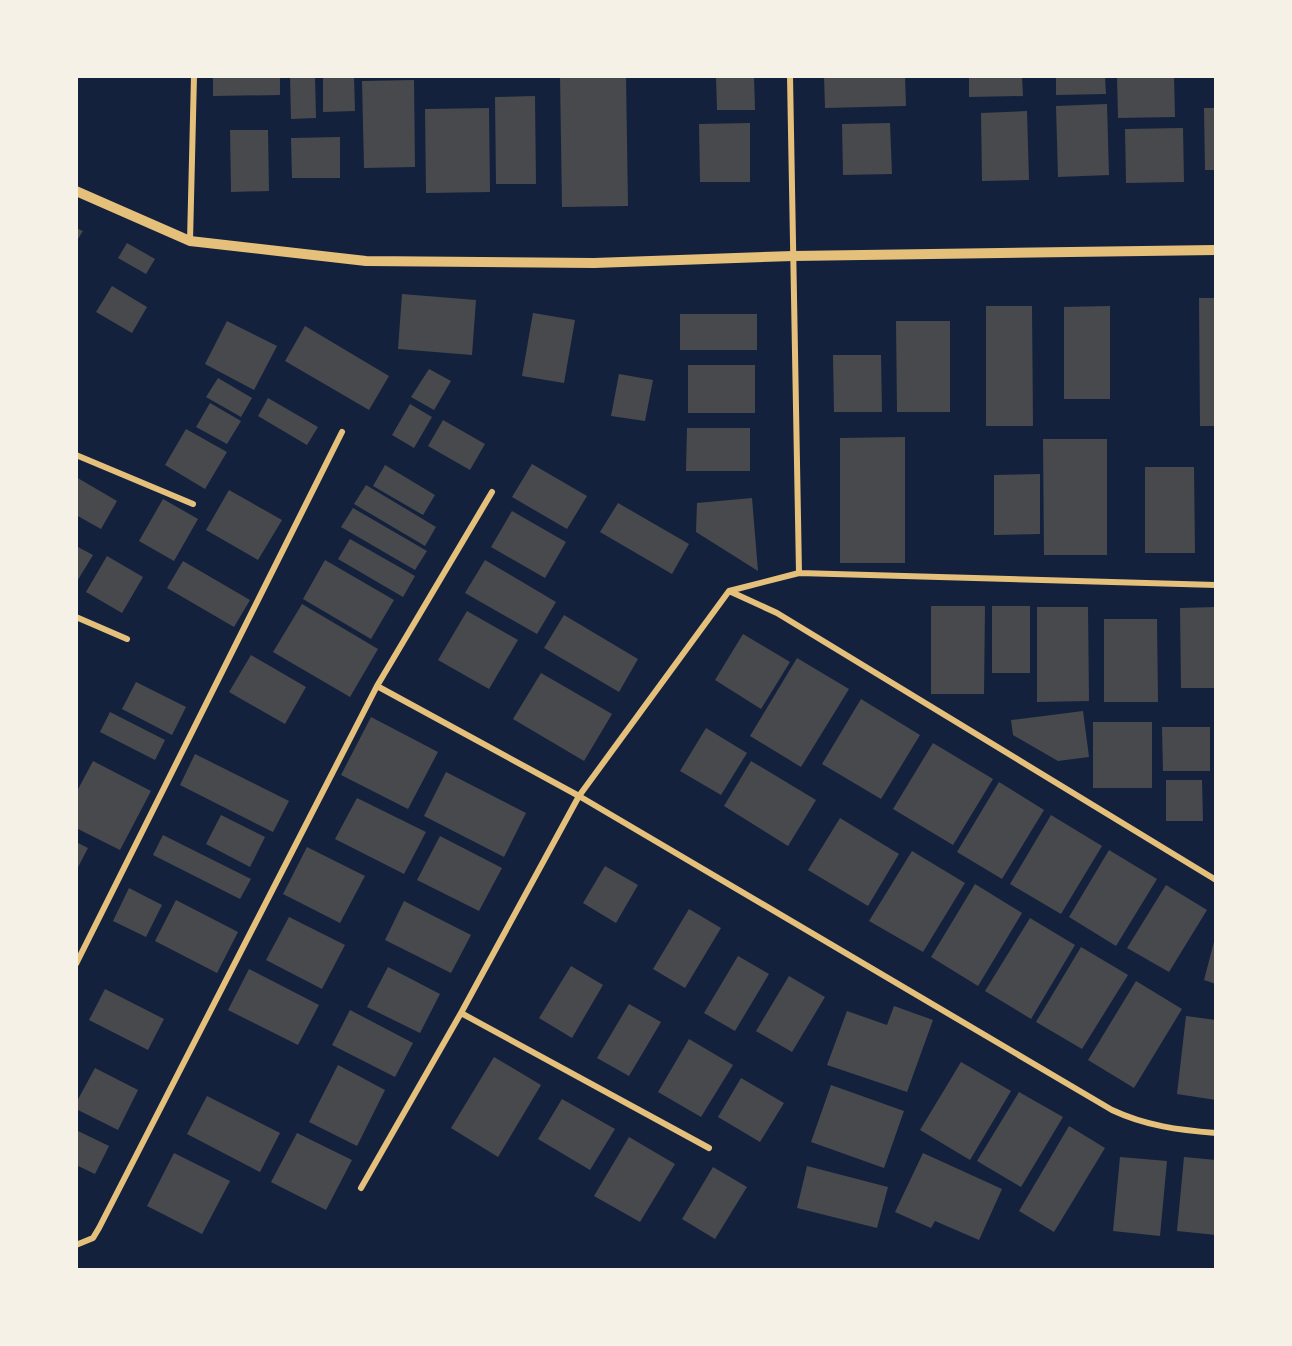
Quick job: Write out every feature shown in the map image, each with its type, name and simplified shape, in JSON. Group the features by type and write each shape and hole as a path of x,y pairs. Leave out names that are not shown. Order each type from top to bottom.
{"street":[{"path":"190,241 194,76"},
{"path":"790,76 799,573"},
{"path":"76,191 190,241 366,261 594,263 794,256 1215,250"},
{"path":"76,963 342,432"},
{"path":"76,455 193,504"},
{"path":"76,1245 93,1238 99,1228 377,686 492,492"},
{"path":"361,1188 461,1013 579,796 729,591 799,573 1215,585"},
{"path":"729,591 777,613 1215,880"},
{"path":"76,617 127,639"},
{"path":"377,686 579,796 1112,1110 1134,1120 1169,1129 1215,1133"},
{"path":"461,1013 710,1148"}],"building":[{"path":"213,76 280,76 280,95 213,96"},
{"path":"290,76 315,76 316,118 291,119"},
{"path":"323,76 354,76 355,111 323,112"},
{"path":"560,76 626,76 628,206 562,207"},
{"path":"716,76 754,76 755,110 717,110"},
{"path":"824,76 905,76 906,106 825,108"},
{"path":"969,76 1022,76 1023,96 969,97"},
{"path":"1056,76 1105,76 1106,94 1056,95"},
{"path":"1117,76 1174,76 1175,117 1118,118"},
{"path":"414,80 415,167 364,168 362,81"},
{"path":"535,96 536,184 496,184 495,97"},
{"path":"1107,104 1109,175 1058,177 1056,106"},
{"path":"489,108 490,192 426,193 425,109"},
{"path":"1204,108 1216,108 1216,170 1205,170"},
{"path":"1027,111 1029,180 982,181 981,113"},
{"path":"750,123 750,182 700,182 699,124"},
{"path":"890,123 892,174 843,175 842,124"},
{"path":"1183,128 1184,182 1126,183 1125,129"},
{"path":"230,130 268,130 269,191 231,192"},
{"path":"340,137 340,178 292,178 291,138"},
{"path":"76,228 83,231 76,242"},
{"path":"127,243 155,259 146,274 118,258"},
{"path":"112,286 147,307 132,333 96,312"},
{"path":"402,294 476,300 472,355 398,349"},
{"path":"1199,298 1216,298 1216,426 1200,426"},
{"path":"986,306 1032,306 1033,426 986,426"},
{"path":"1110,306 1110,399 1064,399 1064,307"},
{"path":"533,313 575,320 564,383 522,376"},
{"path":"680,314 757,314 757,350 680,350"},
{"path":"227,321 277,346 254,390 205,364"},
{"path":"896,321 950,321 950,412 897,412"},
{"path":"305,326 389,376 369,410 285,361"},
{"path":"833,355 881,355 882,412 834,412"},
{"path":"688,365 755,365 755,413 688,413"},
{"path":"429,369 451,381 434,410 411,397"},
{"path":"619,374 653,380 645,421 611,416"},
{"path":"218,378 252,398 241,417 206,397"},
{"path":"268,398 318,427 307,445 258,416"},
{"path":"210,403 241,421 227,444 196,427"},
{"path":"410,404 432,417 414,448 392,435"},
{"path":"443,420 485,444 470,470 428,446"},
{"path":"687,428 750,428 750,471 686,471"},
{"path":"186,429 227,452 205,489 165,465"},
{"path":"905,437 905,563 840,563 840,438"},
{"path":"1043,439 1107,439 1107,555 1044,555"},
{"path":"532,464 587,496 567,529 512,497"},
{"path":"385,465 435,495 423,515 373,486"},
{"path":"1145,467 1194,467 1195,553 1145,553"},
{"path":"1040,474 1040,534 994,535 994,475"},
{"path":"76,477 117,501 101,529 76,515"},
{"path":"366,485 436,527 425,546 354,504"},
{"path":"229,490 282,520 258,560 206,530"},
{"path":"752,498 758,571 696,532 697,503"},
{"path":"163,499 198,519 174,561 139,541"},
{"path":"618,503 689,544 672,574 600,532"},
{"path":"353,508 427,551 415,570 341,527"},
{"path":"512,511 566,542 545,578 491,547"},
{"path":"350,539 415,576 403,597 338,559"},
{"path":"76,546 93,555 76,583"},
{"path":"107,556 143,577 122,613 86,592"},
{"path":"325,560 394,600 371,639 303,599"},
{"path":"485,560 556,602 537,634 465,593"},
{"path":"183,561 250,600 234,627 167,588"},
{"path":"302,604 378,649 350,697 273,652"},
{"path":"931,606 985,606 984,694 931,694"},
{"path":"992,606 1030,606 1030,673 992,673"},
{"path":"1037,607 1088,607 1089,701 1037,702"},
{"path":"1216,607 1216,688 1181,688 1180,608"},
{"path":"467,611 518,640 489,689 438,660"},
{"path":"564,615 638,659 619,692 544,648"},
{"path":"1104,619 1157,619 1158,702 1104,702"},
{"path":"743,634 790,662 761,709 715,680"},
{"path":"251,655 306,687 285,724 229,692"},
{"path":"797,658 849,689 801,767 750,736"},
{"path":"541,673 612,714 584,761 513,719"},
{"path":"136,682 186,707 172,735 122,709"},
{"path":"861,699 920,735 881,799 822,764"},
{"path":"1083,711 1089,757 1058,761 1013,735 1011,720"},
{"path":"110,712 165,740 155,760 100,732"},
{"path":"371,717 438,752 408,809 341,775"},
{"path":"1093,722 1152,722 1152,788 1093,788"},
{"path":"1162,727 1210,727 1210,771 1163,771"},
{"path":"706,728 747,753 721,795 680,771"},
{"path":"933,743 993,779 953,845 893,809"},
{"path":"195,754 289,801 273,832 180,785"},
{"path":"93,761 151,791 120,850 76,828 76,793"},
{"path":"751,761 816,800 788,846 724,806"},
{"path":"446,772 526,813 504,857 424,816"},
{"path":"1166,780 1202,780 1203,821 1166,821"},
{"path":"999,782 1044,810 1002,879 957,852"},
{"path":"357,798 426,832 404,874 335,839"},
{"path":"221,815 265,837 250,867 206,844"},
{"path":"1051,815 1102,846 1061,914 1010,884"},
{"path":"840,818 899,854 868,906 808,870"},
{"path":"163,835 251,879 240,899 153,855"},
{"path":"440,836 502,868 479,911 417,880"},
{"path":"76,842 88,848 76,871"},
{"path":"307,847 365,876 340,923 283,894"},
{"path":"1109,850 1157,879 1116,946 1069,917"},
{"path":"912,851 965,883 923,952 869,921"},
{"path":"605,866 638,885 616,923 583,903"},
{"path":"975,884 1022,913 978,986 931,957"},
{"path":"1166,885 1207,910 1169,972 1127,948"},
{"path":"129,888 162,905 146,937 113,921"},
{"path":"176,900 238,932 217,973 155,941"},
{"path":"404,901 471,935 451,973 385,940"},
{"path":"689,909 721,928 685,988 653,969"},
{"path":"289,917 345,945 322,989 266,960"},
{"path":"1030,918 1075,945 1031,1019 985,991"},
{"path":"1216,934 1216,984 1204,980"},
{"path":"1081,947 1128,975 1082,1049 1036,1022"},
{"path":"738,956 769,974 735,1031 704,1013"},
{"path":"571,966 603,985 572,1038 539,1018"},
{"path":"388,967 440,994 420,1033 367,1007"},
{"path":"249,969 319,1005 298,1045 228,1010"},
{"path":"789,976 825,997 792,1052 756,1031"},
{"path":"1136,981 1182,1009 1134,1088 1088,1060"},
{"path":"105,989 164,1019 148,1050 89,1020"},
{"path":"629,1004 661,1022 629,1076 597,1058"},
{"path":"894,1006 933,1020 907,1092 827,1065 847,1011 887,1025"},
{"path":"350,1010 413,1043 395,1077 332,1045"},
{"path":"1186,1016 1216,1020 1216,1100 1177,1094"},
{"path":"689,1039 733,1065 701,1117 658,1092"},
{"path":"494,1057 541,1085 498,1157 451,1128"},
{"path":"961,1062 1011,1091 970,1160 920,1130"},
{"path":"338,1065 385,1090 357,1146 309,1122"},
{"path":"95,1068 138,1090 118,1130 76,1109 76,1103"},
{"path":"741,1078 784,1103 760,1142 718,1117"},
{"path":"831,1085 904,1111 884,1168 811,1142"},
{"path":"1019,1092 1063,1117 1021,1187 977,1161"},
{"path":"207,1096 280,1133 260,1172 187,1134"},
{"path":"562,1099 615,1129 590,1170 538,1139"},
{"path":"1069,1126 1105,1148 1054,1232 1019,1211"},
{"path":"76,1130 109,1146 95,1174 76,1165"},
{"path":"297,1133 352,1160 326,1210 271,1182"},
{"path":"629,1137 675,1164 640,1222 594,1196"},
{"path":"174,1153 230,1181 202,1234 147,1206"},
{"path":"923,1153 1002,1189 979,1240 935,1221 931,1228 895,1212"},
{"path":"1120,1157 1167,1161 1160,1236 1113,1231"},
{"path":"1184,1157 1216,1160 1216,1235 1177,1231"},
{"path":"807,1166 888,1187 877,1228 797,1208"},
{"path":"713,1167 747,1187 715,1239 682,1219"}]}
